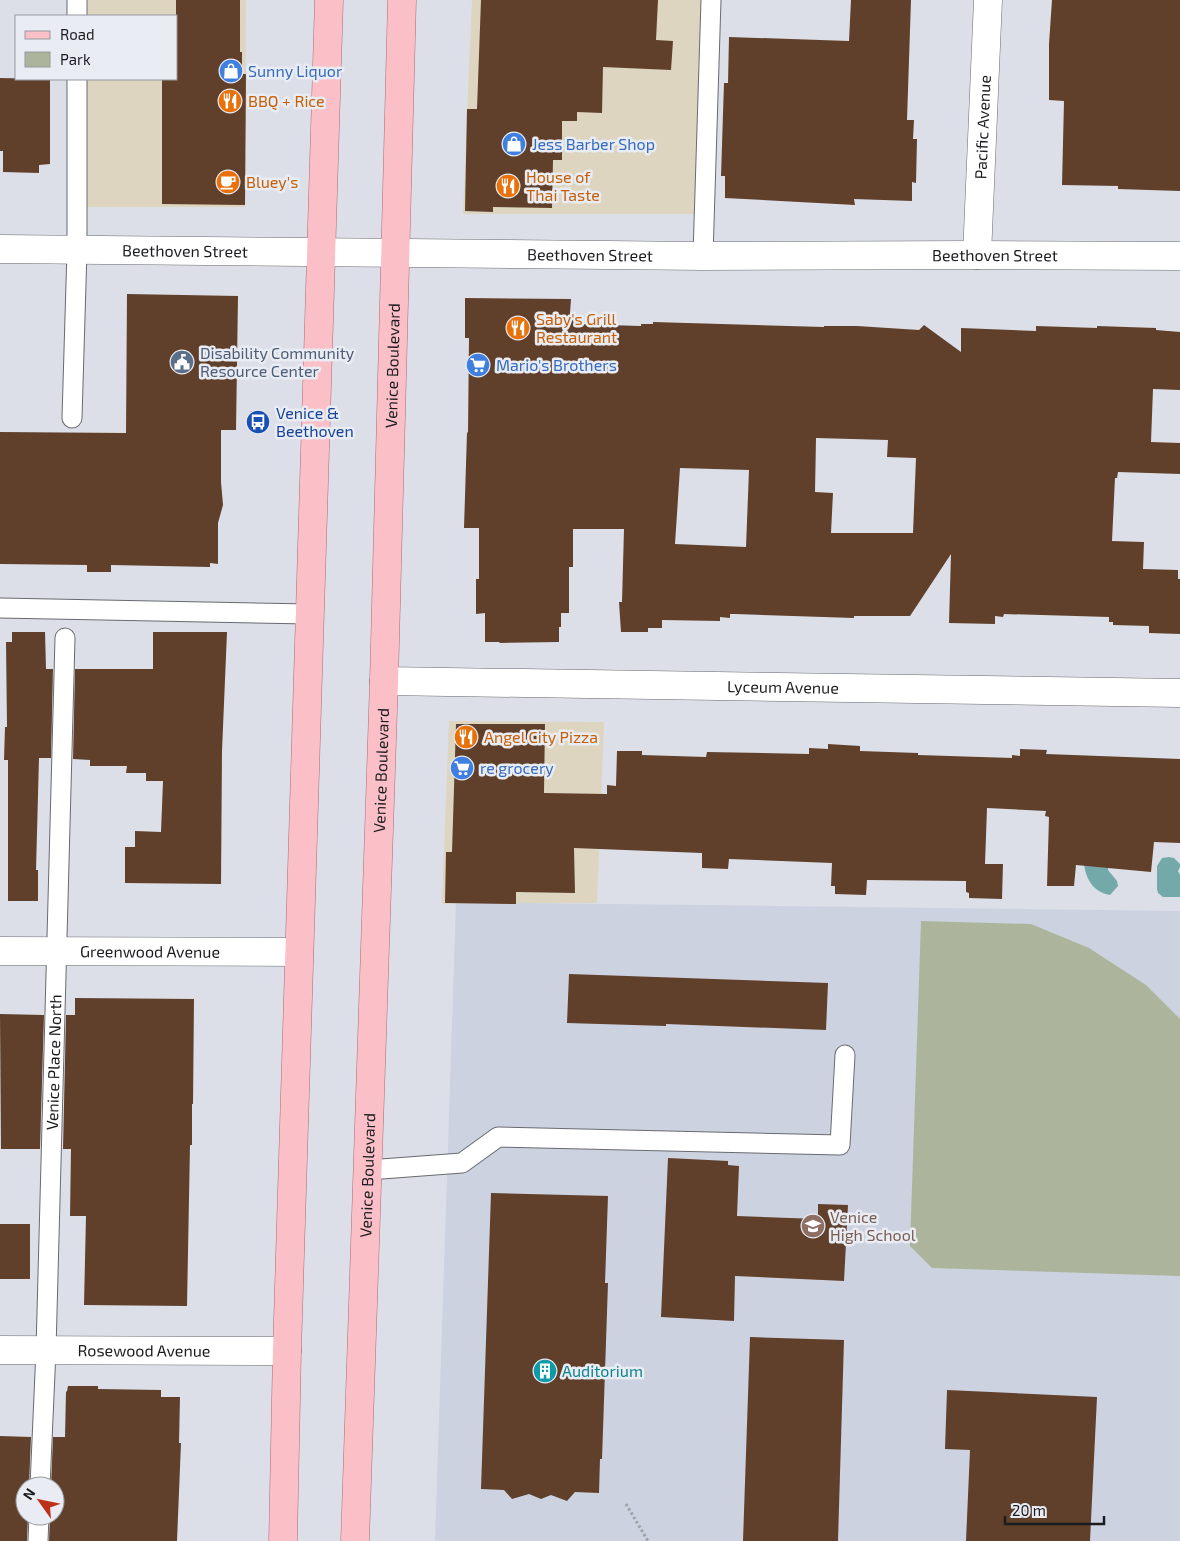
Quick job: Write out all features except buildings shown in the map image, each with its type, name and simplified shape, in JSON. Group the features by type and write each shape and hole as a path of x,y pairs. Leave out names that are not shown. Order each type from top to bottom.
{"main road":[{"path":"283,1541 287,1351 329,0"},
{"name":"Venice Boulevard","path":"355,1541 384,682 402,0"}],"street":[{"name":"Pacific Avenue","path":"977,255 988,0"},
{"name":"Beethoven Street","path":"0,249 703,256 1180,256"},
{"name":"Lyceum Avenue","path":"384,682 1180,693"},
{"name":"Greenwood Avenue","path":"0,951 299,952"},
{"name":"Rosewood Avenue","path":"0,1350 287,1351"}],"lane":[{"path":"77,0 77,15"},
{"path":"703,256 711,0"},
{"path":"72,418 77,250 77,80"},
{"path":"0,608 310,614"},
{"name":"Venice Place North","path":"40,1476 46,1350 65,638"},
{"path":"368,1170 462,1163 498,1137 840,1145 845,1055"},
{"path":"38,1541 39,1526"}],"path":[{"path":"626,1504 648,1541"}],"shaded area":[{"path":"88,0 246,0 245,207 86,207 87,80 178,80 178,15 87,15"},
{"path":"472,0 702,0 695,214 463,214"},
{"path":"449,721 604,722 597,903 442,904"},
{"name":"Venice High School","path":"456,902 1180,911 1180,1541 435,1541"}],"green space":[{"path":"921,921 1031,924 1089,948 1146,985 1180,1019 1180,1276 932,1268 910,1246"}],"water":[{"path":"1162,858 1174,858 1180,864 1178,871 1180,875 1180,897 1163,897 1158,893 1157,866"},
{"path":"1109,862 1108,870 1117,881 1118,886 1110,895 1099,891 1091,884 1084,864"}],"place":[{"name":"Sunny Liquor","path":"231,71"},
{"name":"BBQ + Rice","path":"230,101"},
{"name":"Jess Barber Shop","path":"514,144"},
{"name":"Bluey's","path":"228,182"},
{"name":"House of Thai Taste","path":"508,186"},
{"name":"Saby's Grill Restaurant","path":"518,328"},
{"name":"Disability Community Resource Center","path":"182,362"},
{"name":"Mario's Brothers","path":"478,365"},
{"name":"Venice & Beethoven","path":"258,422"},
{"name":"Angel City Pizza","path":"466,737"},
{"name":"re grocery","path":"462,768"},
{"name":"Venice High School","path":"813,1226"},
{"name":"Auditorium","path":"545,1371"}]}
